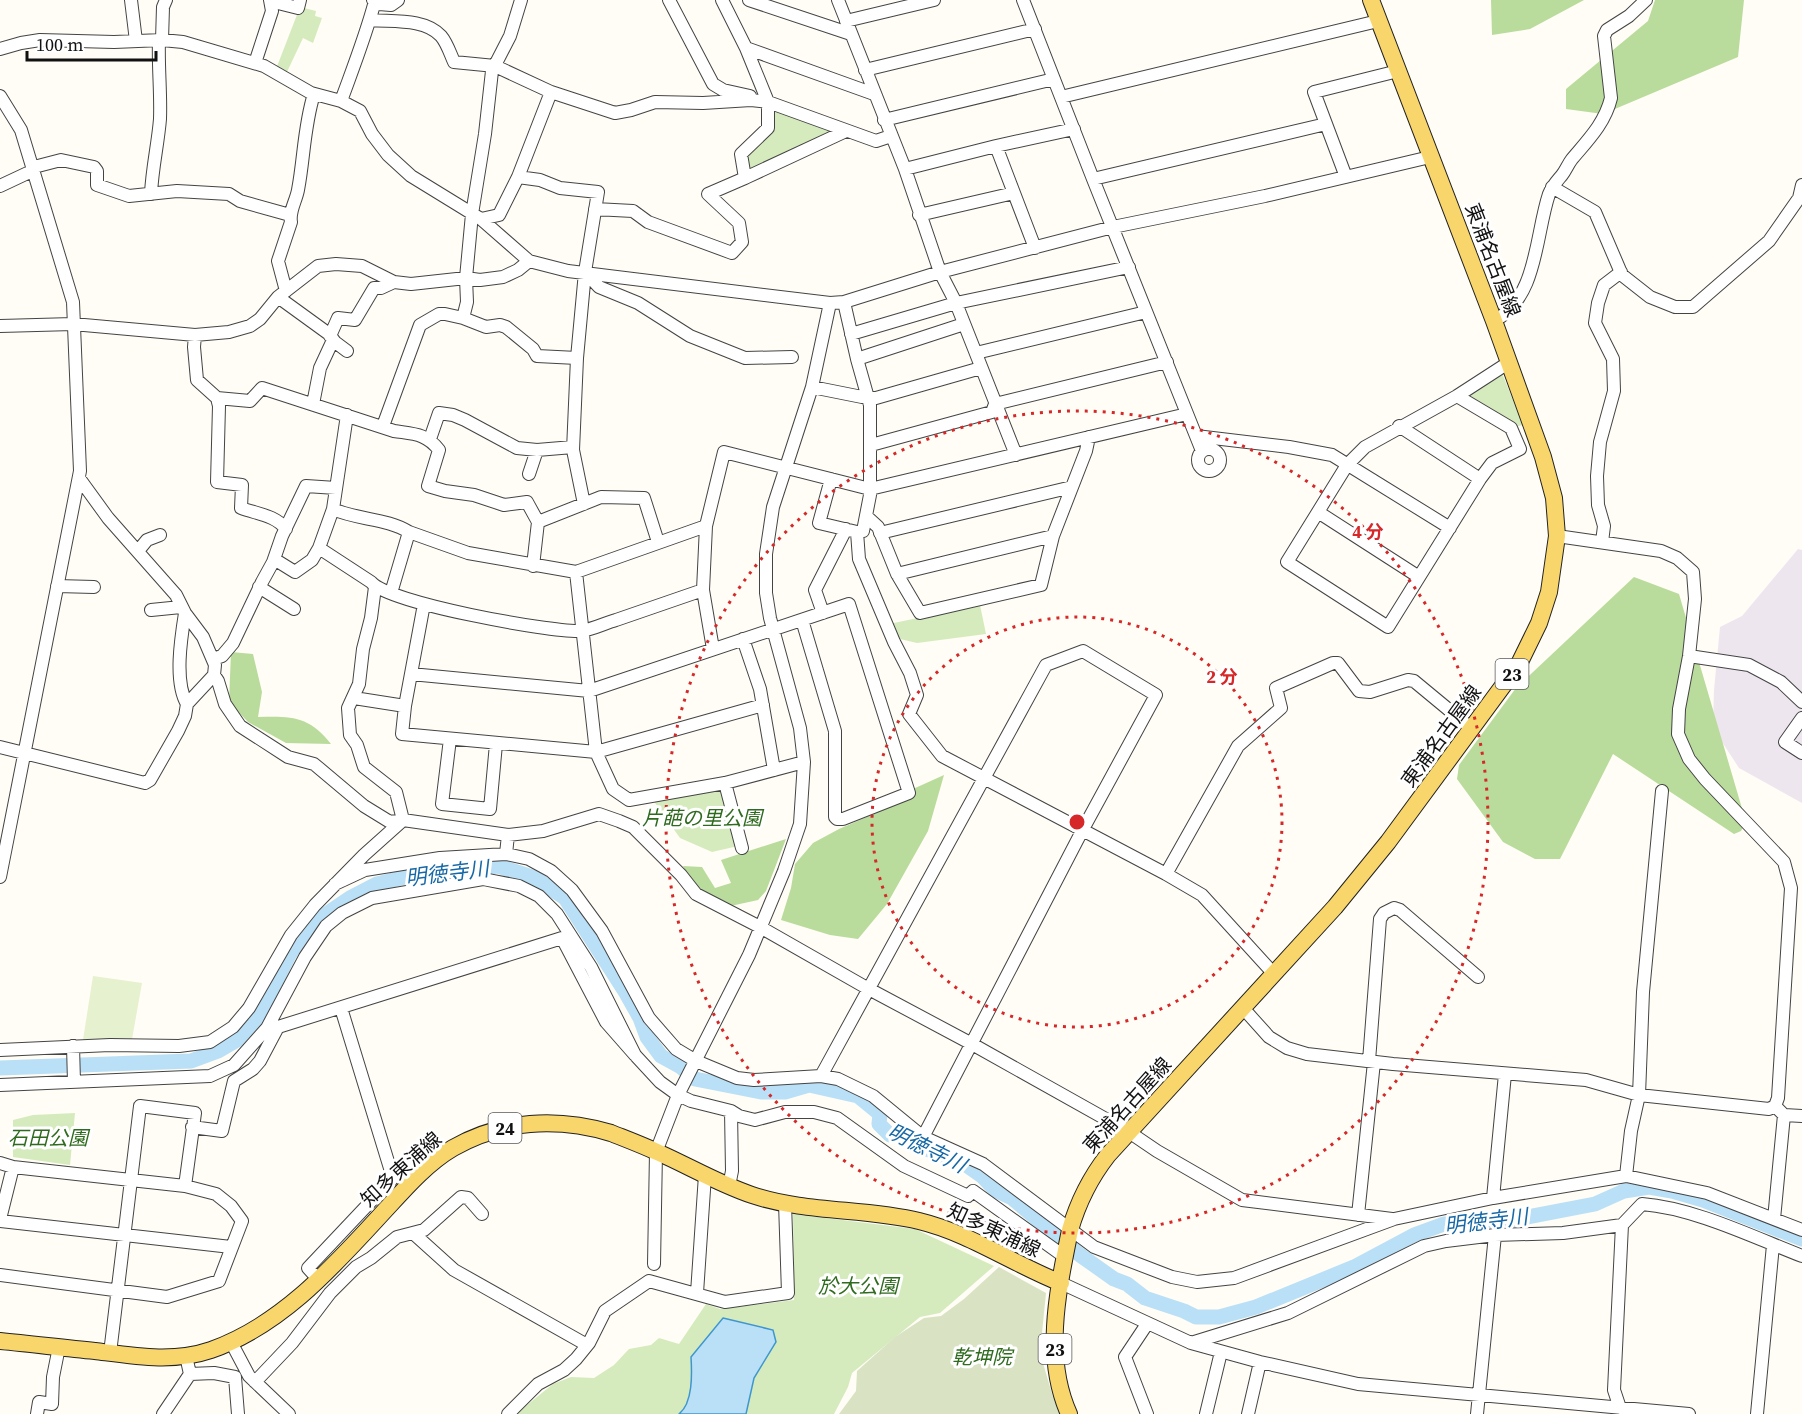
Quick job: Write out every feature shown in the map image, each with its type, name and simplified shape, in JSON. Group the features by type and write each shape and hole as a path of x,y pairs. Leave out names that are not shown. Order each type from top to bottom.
{"main road":[{"name":"東浦名古屋線","path":"1069,1414 1061,1392 1054,1330 1070,1231 1088,1184 1108,1155 1335,907 1388,842 1519,664 1539,623 1549,592 1557,536 1554,498 1544,457 1371,0"},
{"name":"知多東浦線","path":"0,1341 159,1358 209,1351 268,1323 318,1278 404,1189 451,1149 469,1140 512,1126 541,1122 591,1127 656,1152 753,1196 785,1203 892,1215 922,1222 973,1241 1031,1271 1060,1283"}],"street":[{"path":"131,0 136,41"},
{"path":"151,194 160,119 161,77 158,69 163,7 166,0"},
{"path":"255,63 272,11 270,2 298,8 300,0"},
{"path":"341,101 371,20 374,1 391,5 398,0"},
{"path":"463,318 467,302 466,278 476,216 492,71 510,36 521,0"},
{"path":"669,0 713,84 723,90 766,97 846,131 876,141 891,136"},
{"path":"722,0 746,48 766,97 768,128 741,154 745,178"},
{"path":"749,0 851,34"},
{"path":"838,0 905,169 940,272 956,303 1016,455"},
{"path":"846,21 934,0"},
{"path":"1023,0 1202,451"},
{"path":"1494,321 1504,316 1521,295 1535,258 1552,188 1570,161 1595,132 1609,106 1611,98 1604,36 1607,30 1629,16 1646,0"},
{"path":"371,20 423,26 440,34 454,62 495,66 551,92 615,113 655,102 703,103 766,97"},
{"path":"1061,97 1378,21"},
{"path":"865,70 1035,29"},
{"path":"0,49 40,40 160,40 183,42 255,63 275,71 314,94 341,101 360,111 372,134 388,155 411,176 476,216 529,261 568,271 830,303 844,302 940,272 1113,227 1265,196 1430,157"},
{"path":"746,48 874,94"},
{"path":"1346,177 1314,92 1398,71"},
{"path":"884,120 1054,79"},
{"path":"476,216 499,216 518,177 551,92"},
{"path":"314,94 301,156 298,191 278,261 282,294 347,351"},
{"path":"0,96 21,130 73,302 79,478 0,877"},
{"path":"1093,179 1326,124"},
{"path":"905,169 1074,129"},
{"path":"595,209 633,211 648,222 732,253 742,242 739,223 708,194 846,131"},
{"path":"996,146 1035,248"},
{"path":"0,186 34,169 61,160 94,167 97,171 97,185 129,196 196,190 229,194 240,201 262,205 290,215"},
{"path":"518,177 540,180 560,188 598,192 585,272 577,358 573,447 575,470 584,504"},
{"path":"1552,188 1595,212 1622,275 1650,297 1675,307 1693,307 1768,241 1799,198 1802,184"},
{"path":"919,215 1014,193"},
{"path":"0,326 30,327 73,324 195,334 229,332 250,326 260,319 282,294 318,266 336,264 362,266 394,282 430,284 466,278 480,280 503,277 518,270 529,261"},
{"path":"851,334 956,303 1129,267"},
{"path":"585,272 599,287 638,303 690,336 745,358 792,357"},
{"path":"1602,542 1604,526 1598,505 1597,476 1600,442 1614,391 1614,359 1596,323 1598,303 1604,285 1621,272"},
{"path":"313,404 320,368 338,318 355,320 374,288 381,288 394,282"},
{"path":"831,479 819,523 852,531 863,531 870,489 870,405 844,302"},
{"path":"654,1264 656,1152 678,1095 760,927 784,871 800,824 804,762 800,728 773,630 766,593 766,554 773,507 812,387 830,303"},
{"path":"976,353 1146,312"},
{"path":"382,426 420,325 439,314 463,318 486,327 500,325 506,327 539,356 577,358"},
{"path":"857,358 964,324"},
{"path":"195,334 198,380 217,398 250,401 262,388 394,431 412,433 430,439 439,450 428,486 474,495 504,505 527,501 538,522 533,566"},
{"path":"995,404 1167,362"},
{"path":"1456,396 1511,428 1520,449 1492,463 1480,479 1388,627 1287,562 1347,465 1365,447 1456,396 1508,363"},
{"path":"812,387 876,398 981,368"},
{"path":"217,398 219,413 217,482 242,485 241,508 270,517 286,529"},
{"path":"871,445 992,412 995,404"},
{"path":"430,439 439,413 465,420 517,448 537,450 573,447"},
{"path":"713,649 703,590 706,526 724,452 870,489 1187,414"},
{"path":"274,559 295,572 312,560 319,548 333,509 347,415"},
{"path":"1399,426 1480,479"},
{"path":"1196,436 1289,447 1332,455 1450,528"},
{"path":"866,516 878,526 897,574 920,613 1041,585 1053,536 1086,451 1089,437"},
{"path":"529,474 537,450"},
{"path":"0,747 145,783 150,780 178,731 185,716 187,704 214,675 215,665 203,638 171,588 108,518 79,478"},
{"path":"213,659 222,656 233,643 306,486 336,489"},
{"path":"880,532 1072,487"},
{"path":"538,522 601,497 644,498 658,542"},
{"path":"333,509 393,525 468,553 576,572 706,526"},
{"path":"1318,512 1419,577"},
{"path":"823,613 815,590 852,531"},
{"path":"852,531 859,559 894,642 910,673 917,695 909,714 942,756 1202,895 1274,974"},
{"path":"391,593 409,532"},
{"path":"138,551 147,540 160,535"},
{"path":"897,574 1053,536"},
{"path":"1557,536 1661,551 1677,558 1693,572 1695,599 1689,656 1679,709 1678,734 1689,759 1705,779 1784,862 1791,888 1778,1098 1780,1111 1774,1219"},
{"path":"319,548 371,582 375,587 391,593 424,604 527,625 582,631 703,590"},
{"path":"576,572 596,752 613,789 629,800 725,783 804,762"},
{"path":"57,586 94,586"},
{"path":"375,587 372,618 363,649 359,684 348,708 350,735 357,745 364,767 396,792 403,820"},
{"path":"259,588 294,609"},
{"path":"424,604 402,734 596,752 763,705"},
{"path":"411,674 589,691 849,604 909,793 843,819 835,817 836,731 802,620"},
{"path":"151,610 183,610"},
{"path":"183,610 181,682 182,696 187,704"},
{"path":"743,639 763,705 774,770"},
{"path":"821,1076 867,988 1046,665 1083,651 1156,695 1082,831 923,1137"},
{"path":"1689,656 1749,665 1780,682 1802,702"},
{"path":"1166,874 1238,746 1281,708 1276,687 1333,663 1338,663 1359,691 1370,692 1408,680 1414,681 1472,729"},
{"path":"214,675 225,704 240,726 288,757 314,764 364,806 390,822 403,820 508,835 543,831 598,814 619,821 633,827 681,875 696,894 972,1044 1129,1132 1156,1151 1242,1200 1394,1220"},
{"path":"354,698 405,706"},
{"path":"1802,718 1785,742 1802,753"},
{"path":"450,739 442,804 490,809 496,744"},
{"path":"725,783 742,848"},
{"path":"1626,1176 1630,1131 1639,1095 1643,992 1662,791"},
{"path":"0,1050 73,1046 179,1046 210,1042 233,1027 249,1008 291,935 335,884 403,820"},
{"path":"506,854 508,835"},
{"path":"335,884 365,870 440,858 506,854 529,860 543,867 572,890 602,931 649,1018 676,1049 696,1061 737,1078 754,1080 821,1076 838,1080 873,1096 923,1137 983,1164 1094,1247 1172,1277 1197,1282 1234,1278 1394,1220 1493,1198 1626,1176 1707,1192 1802,1230"},
{"path":"0,1085 210,1076 234,1065 267,1028 305,957 326,926 342,913 372,898 483,879 519,886 539,896 557,914 591,967 634,1056"},
{"path":"1358,1215 1372,1061 1380,920 1384,913 1394,908 1400,910 1478,977"},
{"path":"192,1126 222,1131 234,1081 253,1069 260,1061 278,1028 562,938 606,1022 634,1056 660,1082 678,1095 755,1120 785,1112 814,1112 837,1118 904,1166 968,1196 973,1191 1065,1257"},
{"path":"318,1278 308,1268 393,1179 341,1008"},
{"path":"1243,1008 1269,1037 1287,1048 1307,1054 1328,1058 1586,1080 1639,1095 1769,1108 1802,1116"},
{"path":"73,1046 74,1082"},
{"path":"1493,1198 1505,1074"},
{"path":"110,1353 140,1106 195,1113 185,1186"},
{"path":"729,1186 732,1171 731,1112"},
{"path":"0,1163 13,1167 185,1186 216,1194 231,1206 242,1221 219,1281 167,1297 0,1275"},
{"path":"13,1167 0,1220 231,1247"},
{"path":"697,1293 705,1175"},
{"path":"255,1382 292,1343 330,1293 356,1267 397,1237 424,1230 461,1197 468,1198 482,1214"},
{"path":"508,1414 538,1384 564,1370 576,1359 587,1345 605,1311 649,1281 725,1302 788,1293 785,1203"},
{"path":"1191,1343 1288,1313 1424,1246 1495,1235 1563,1233 1622,1225 1642,1204 1686,1211 1802,1256"},
{"path":"1620,1408 1614,1390 1622,1225"},
{"path":"413,1233 454,1270 587,1345"},
{"path":"1477,1414 1495,1235"},
{"path":"1757,1414 1773,1245"},
{"path":"1060,1283 1191,1343 1260,1362 1358,1384 1689,1414"},
{"path":"1147,1324 1125,1357 1147,1414"},
{"path":"231,1342 249,1376 289,1414"},
{"path":"37,1414 39,1402 52,1404 53,1377 59,1347"},
{"path":"1206,1414 1221,1352"},
{"path":"164,1414 190,1374 186,1356"},
{"path":"1248,1414 1260,1362"},
{"path":"190,1374 214,1372 235,1377 238,1414"}],"shaded area":[{"path":"1798,549 1802,550 1802,803 1739,768 1713,728 1720,627 1742,616"}],"green space":[{"path":"1491,0 1584,0 1530,29 1492,35"},
{"path":"1655,0 1744,0 1738,57 1603,114 1566,109 1566,89 1648,21"},
{"path":"300,7 316,11 315,16 322,18 313,43 303,38 286,74 276,69"},
{"path":"773,108 834,132 749,171 746,156 773,131"},
{"path":"1502,373 1523,425 1514,427 1466,395"},
{"path":"1634,577 1679,594 1746,822 1741,831 1734,834 1613,754 1560,859 1535,859 1503,842 1457,779 1459,765 1516,688"},
{"path":"980,605 986,634 917,643 896,638 889,624"},
{"path":"231,652 253,654 262,692 258,717 299,720 315,728 331,744 286,743 248,722 229,702"},
{"path":"944,775 928,831 887,904 858,939 830,935 781,920 791,888 795,864 813,843 839,829 913,797 913,789"},
{"name":"片葩の里公園","path":"721,787 738,846 712,852 680,838 653,800"},
{"path":"786,839 766,891 758,900 726,907 696,889 683,866 702,867 715,888 731,883 721,860"},
{"path":"93,976 142,983 131,1045 82,1046"},
{"name":"石田公園","path":"75,1113 70,1165 13,1157 13,1120 33,1115"},
{"name":"於大公園","path":"793,1214 915,1229 994,1266 940,1313 920,1317 852,1373 848,1387 834,1414 516,1414 553,1384 571,1377 594,1378 614,1365 629,1349 651,1345 659,1338 679,1344 706,1304 720,1309 794,1300"},
{"name":"乾坤院","path":"999,1267 1046,1293 1040,1353 1053,1397 1065,1414 839,1414 856,1391 857,1371 895,1337 924,1318 941,1316 964,1299"}],"water":[{"path":"723,1318 773,1330 776,1342 754,1378 746,1414 679,1414 684,1409 689,1396 691,1357"}],"waterway":[{"name":"明徳寺川","path":"0,1068 191,1061 218,1051 237,1040 259,1016 289,955 301,937 322,917 350,898 377,884 409,876 498,866 535,878 565,898 626,993 640,1018 647,1037 661,1056 681,1067 695,1079 761,1092 785,1092 809,1085 858,1096 880,1114 879,1124 890,1135 903,1136 919,1146 965,1164 982,1176 995,1190 1012,1198 1080,1255 1114,1279 1127,1284 1145,1298 1196,1317 1219,1317 1256,1307 1354,1267 1414,1235 1444,1224 1462,1226 1497,1219 1512,1220 1595,1204 1624,1191 1649,1187 1703,1200 1802,1239"}]}
